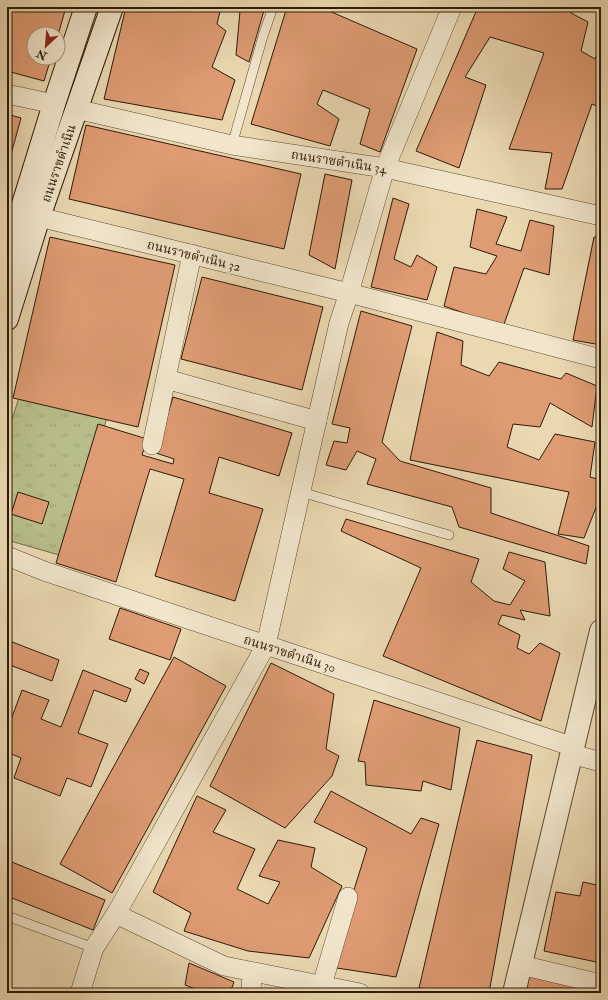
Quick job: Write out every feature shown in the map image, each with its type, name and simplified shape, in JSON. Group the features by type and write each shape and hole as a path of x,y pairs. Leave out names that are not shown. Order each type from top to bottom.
{"main road":[{"name":"ถนนราขดำเนิน","path":"7,256 86,7"},
{"name":"ถนนราขดำเนิน","path":"8,315 39,217 112,7"},
{"path":"54,104 76,110"},
{"path":"514,993 601,631"}],"street":[{"path":"80,993 94,948 116,914 266,646 339,323 385,168 452,7"},
{"path":"7,94 54,104"},
{"name":"ถนนราชดำเนิน 34","path":"76,110 232,145 385,168 601,216"},
{"name":"ถนนราขดำเนิน 32","path":"39,217 349,292 601,359"},
{"path":"152,445 192,254"},
{"path":"166,380 317,421"},
{"name":"ถนนราขดำเนิน 30","path":"7,556 44,571 573,751 601,762"},
{"path":"312,987 348,897"},
{"path":"116,914 224,966 312,987 360,993"},
{"path":"521,965 601,984"},
{"path":"251,993 252,972"}],"lane":[{"path":"232,145 263,36 273,7"},
{"path":"301,492 449,535"},
{"path":"7,916 94,948"}],"green space":[{"path":"22,388 108,414 66,557 7,540 7,435"}],"building":[{"path":"12,7 66,7 61,26 26,26 26,66 49,66 44,81 7,71 7,27"},
{"path":"126,7 221,7 217,24 226,31 212,67 235,80 222,120 104,99"},
{"path":"232,7 265,7 249,62 236,55 240,11"},
{"path":"287,7 320,7 417,49 380,152 360,144 370,109 323,90 317,104 339,119 330,146 251,124"},
{"path":"478,7 573,7 571,13 588,22 581,51 595,59 601,43 601,108 592,104 562,189 545,189 552,153 509,149 544,53 490,37 465,77 486,85 459,168 416,151"},
{"path":"7,114 21,118 7,169"},
{"path":"86,125 301,174 284,249 69,199"},
{"path":"325,174 352,180 335,269 309,255"},
{"path":"393,198 409,204 394,259 411,267 417,255 437,267 427,300 371,287"},
{"path":"477,209 507,217 496,244 521,251 530,220 554,226 549,275 524,268 503,327 444,306 454,267 486,274 497,256 470,247"},
{"path":"50,237 175,265 138,427 13,398"},
{"path":"594,237 601,238 601,345 573,340"},
{"path":"202,277 323,307 302,390 181,359"},
{"path":"361,311 412,326 382,442 400,461 491,488 491,513 589,546 586,564 459,527 452,507 367,484 376,459 357,451 346,470 326,465 334,441 347,443 350,428 332,424"},
{"path":"437,332 463,341 461,365 489,376 499,362 561,379 566,373 597,386 592,427 550,403 540,427 513,424 507,447 539,460 555,434 595,442 590,477 601,480 601,495 584,538 558,534 569,492 410,460"},
{"path":"173,397 292,433 279,476 219,457 209,493 263,509 235,601 155,576 184,479 150,469 116,582 56,563 98,424 147,439 142,455 173,464 174,459 156,453"},
{"path":"18,492 49,502 42,524 11,514"},
{"path":"346,519 479,559 471,582 494,601 510,605 525,581 503,569 509,552 545,562 550,616 520,610 525,620 502,615 498,624 520,635 517,648 529,654 540,643 560,653 541,721 383,656 421,568 341,531"},
{"path":"120,608 181,629 170,660 109,639"},
{"path":"7,640 59,660 52,681 7,664"},
{"path":"174,657 226,686 112,893 60,864"},
{"path":"271,663 334,694 326,749 339,756 332,776 285,828 210,786"},
{"path":"140,669 149,673 144,684 135,679"},
{"path":"83,670 131,689 126,702 94,690 78,733 108,744 91,787 67,778 60,796 14,778 21,758 7,752 7,724 9,725 22,690 49,700 41,719 61,727"},
{"path":"374,700 460,728 451,790 423,781 421,791 366,785 365,762 358,761"},
{"path":"601,724 601,751 597,750"},
{"path":"477,740 532,755 489,993 451,993 419,988"},
{"path":"331,791 411,834 421,818 439,824 396,977 330,967 367,848 314,822"},
{"path":"197,796 226,810 213,832 255,849 237,889 268,904 280,882 259,876 278,840 315,848 311,867 342,886 309,958 248,951 184,931 191,913 153,892"},
{"path":"7,860 105,900 93,930 7,896"},
{"path":"583,882 601,886 601,963 544,951 556,892 580,896"},
{"path":"189,963 234,982 230,993 205,993 185,985"},
{"path":"526,973 599,993 528,993"},
{"path":"263,990 280,993 263,993"}]}
